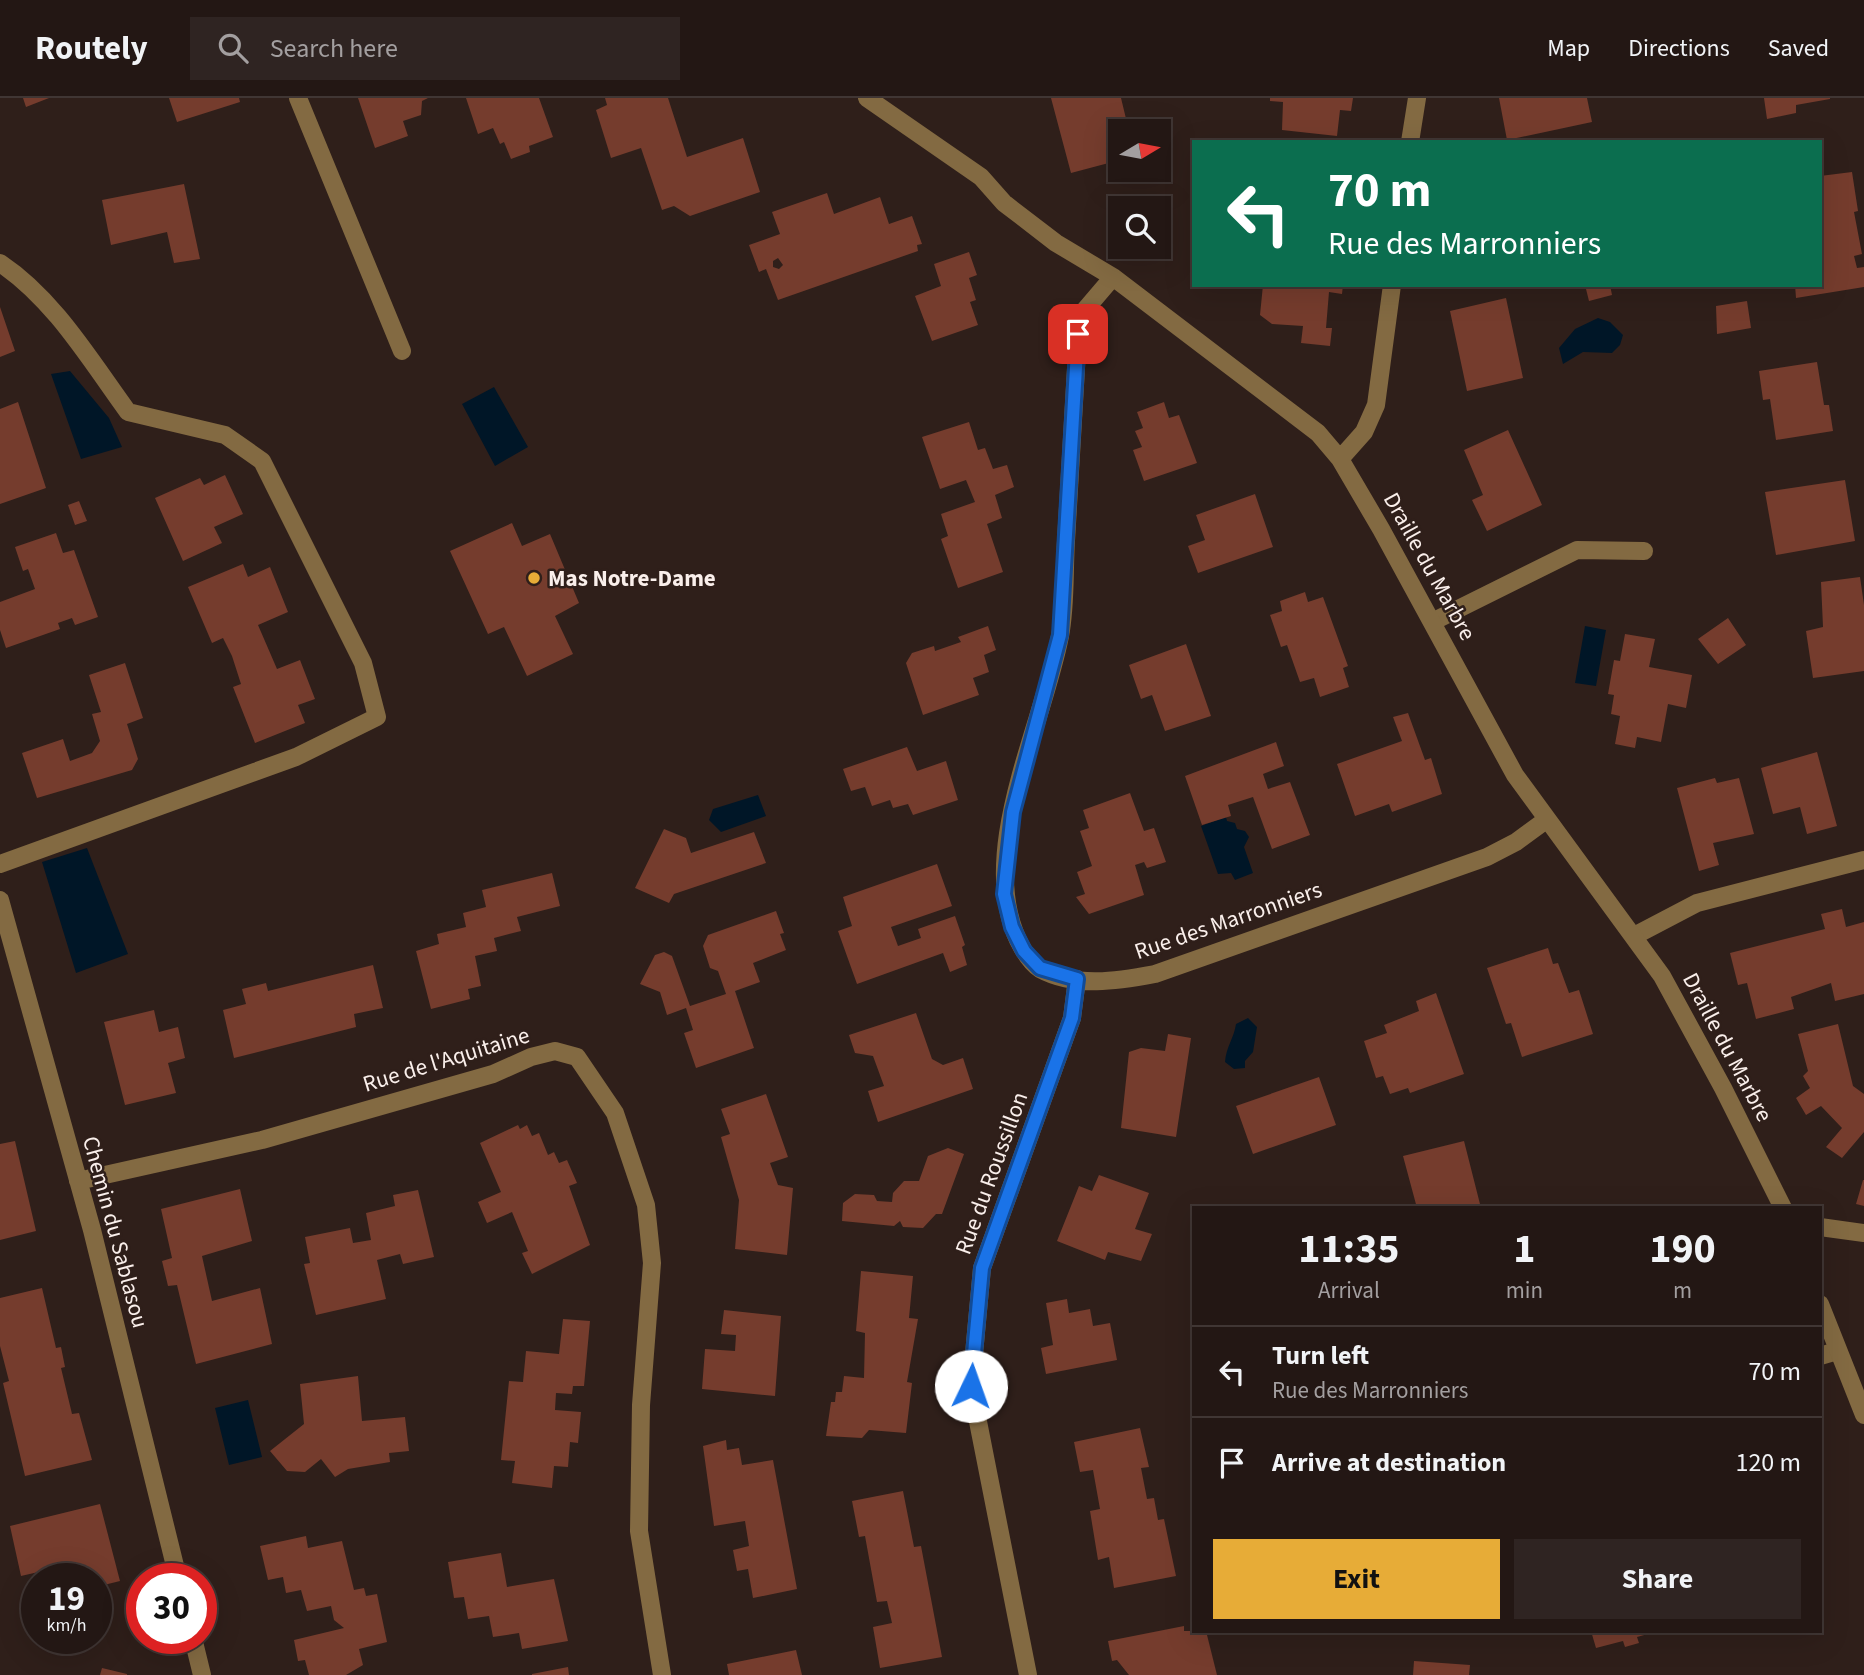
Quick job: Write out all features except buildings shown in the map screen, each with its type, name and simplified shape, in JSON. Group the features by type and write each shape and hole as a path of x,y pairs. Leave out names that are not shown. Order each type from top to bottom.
{"street":[{"path":"298,98 402,351"},
{"name":"Draille du Marbre","path":"867,98 981,177 1004,203 1056,243 1113,276 1318,433 1340,459 1434,621 1499,748 1546,820 1662,976 1782,1206"},
{"path":"1410,140 1417,98"},
{"path":"0,262 26,280 78,343 128,412 225,435 262,461 363,663 377,717 296,757 0,864"},
{"name":"Rue des Marronniers","path":"1113,276 1084,312 1078,334 1060,635 1013,812 1004,894 1012,927 1024,951 1040,968 1077,979 1102,982 1154,974 1487,857 1516,842 1546,820"},
{"path":"1340,459 1364,432 1376,405 1392,287"},
{"path":"1434,621 1577,550 1644,551"},
{"path":"1634,936 1697,903 1864,860"},
{"name":"Chemin du Sablasou","path":"0,900 78,1181 174,1563"},
{"name":"Rue du Roussillon","path":"1028,1675 971,1386 972,1345 982,1268 1072,1018 1077,979"},
{"name":"Rue de l'Aquitaine","path":"78,1181 262,1140 493,1074 531,1057 555,1051 577,1057 615,1113 646,1205 652,1263 641,1405 639,1531 662,1675"},
{"path":"1822,1227 1864,1233"},
{"path":"1822,1316 1828,1354 1864,1415"},
{"path":"197,1654 202,1675"}],"water":[{"path":"1598,318 1610,322 1623,335 1620,345 1612,353 1583,352 1563,364 1559,348 1575,329"},
{"path":"70,371 109,418 122,447 81,459 51,374"},
{"path":"494,387 528,447 495,466 462,404"},
{"path":"1585,626 1606,630 1596,686 1575,683"},
{"path":"758,795 766,816 721,832 709,820 713,809"},
{"path":"1226,817 1227,821 1235,823 1237,829 1245,831 1249,837 1244,847 1253,873 1235,880 1231,873 1218,874 1201,826"},
{"path":"87,848 128,954 76,973 42,862"},
{"path":"1248,1018 1257,1027 1253,1052 1245,1061 1245,1068 1234,1069 1225,1062 1227,1052 1236,1024"},
{"path":"248,1400 262,1457 229,1465 215,1408"}],"place":[{"name":"Mas Notre-Dame","path":"534,578"}],"route":[{"path":"971,1386 972,1345 982,1268 1072,1018 1077,979 1040,968 1024,951 1012,927 1004,894 1013,812 1060,635 1078,334"}]}
